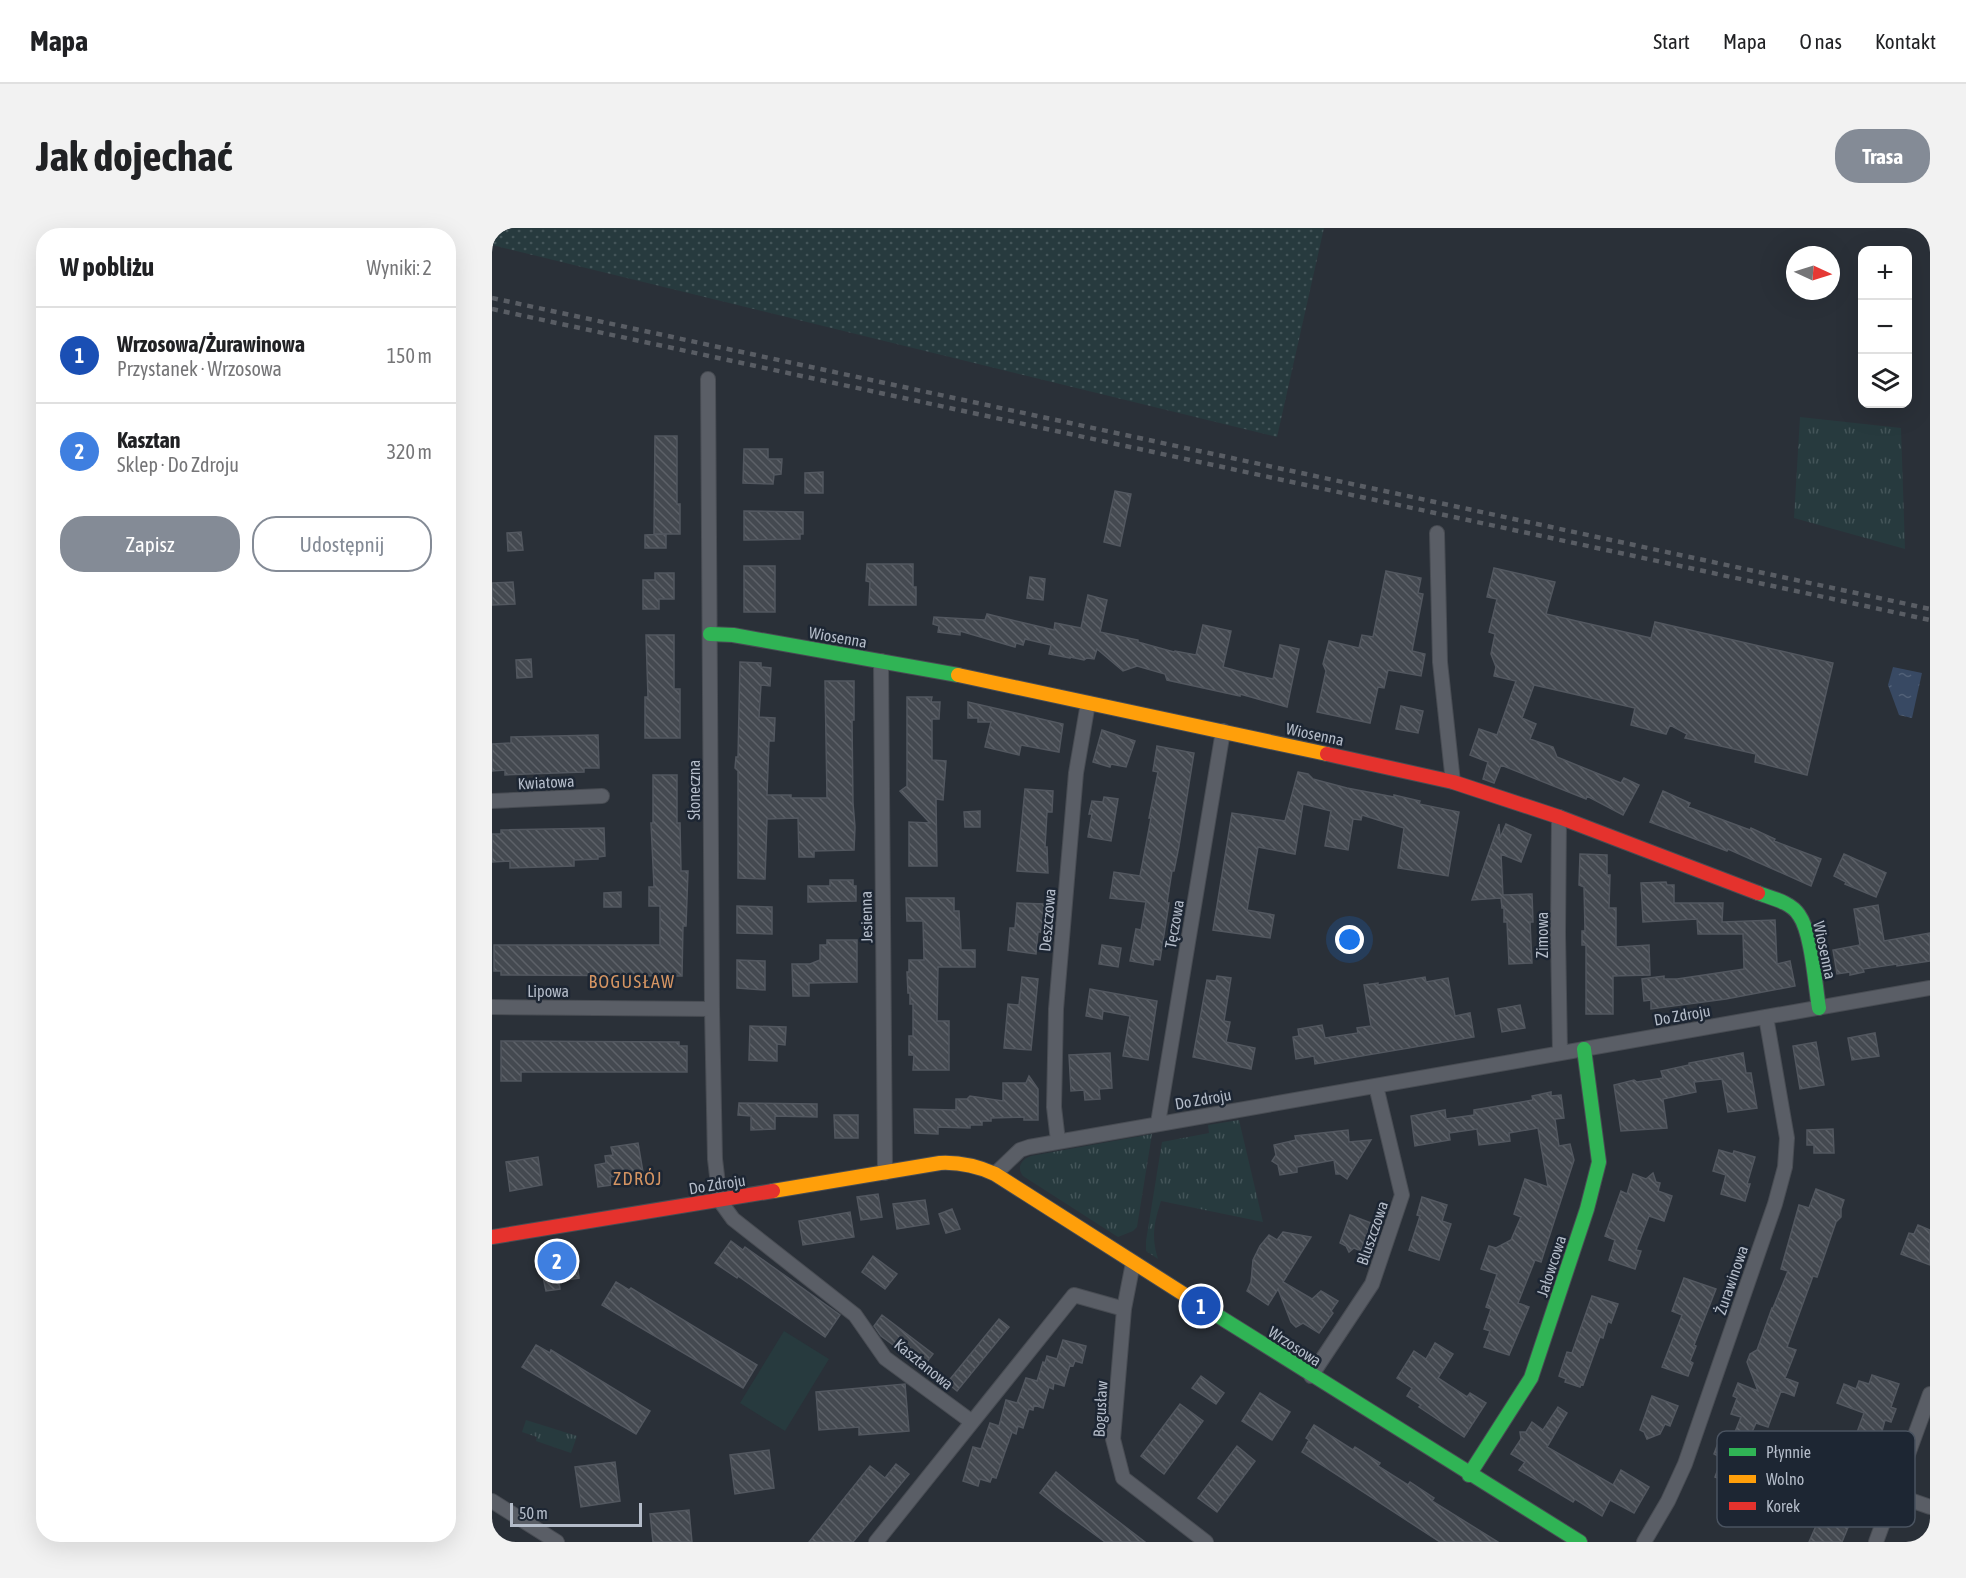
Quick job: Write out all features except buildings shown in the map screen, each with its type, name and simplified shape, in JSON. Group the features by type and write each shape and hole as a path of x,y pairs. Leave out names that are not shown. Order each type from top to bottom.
{"street":[{"name":"Słoneczna","path":"708,379 712,1009 715,1159 720,1201"},
{"path":"1437,533 1440,662 1453,782"},
{"name":"Wiosenna","path":"710,634 733,634 987,680 1453,782 1559,817 1785,903 1799,914 1807,934 1819,1008"},
{"name":"Jesienna","path":"881,661 885,1173"},
{"name":"Deszczowa","path":"1058,1141 1054,1107 1056,1009 1076,773 1088,703"},
{"name":"Tęczowa","path":"1158,1124 1223,731"},
{"name":"Kwiatowa","path":"492,801 602,796"},
{"name":"Zimowa","path":"1559,817 1560,1053"},
{"name":"Do Zdroju","path":"492,1237 956,1162 974,1165 995,1174 1020,1150 1058,1141 1930,988"},
{"name":"Lipowa","path":"492,1007 712,1009"},
{"name":"Żurawinowa","path":"1644,1542 1668,1501 1685,1464 1775,1204 1785,1167 1787,1138 1766,1017"},
{"name":"Jałowcowa","path":"1469,1475 1531,1378 1587,1209 1599,1162 1584,1049"},
{"name":"Bluszczowa","path":"1311,1376 1372,1284 1402,1196 1376,1086"},
{"name":"Wrzosowa","path":"995,1174 1311,1376 1580,1542"},
{"name":"Kasztanowa","path":"720,1201 733,1219 855,1315 885,1358 972,1422"},
{"name":"Bogusław","path":"1133,1263 1124,1309 1113,1439 1123,1478 1206,1542"},
{"path":"876,1542 1074,1295 1124,1309"},
{"path":"1915,1435 1930,1394"},
{"path":"492,1501 557,1542"},
{"path":"1915,1502 1930,1507"},
{"path":"1876,1542 1881,1527"}],"green space":[{"path":"492,228 1324,228 1277,437 492,245"},
{"path":"1800,417 1901,428 1905,549 1794,518"},
{"path":"1239,1120 1263,1222 1161,1201 1154,1230 1158,1259 1146,1251 1146,1241 1162,1142 1209,1133 1208,1125"},
{"path":"1152,1134 1137,1227 1118,1237 1023,1176 1020,1170 1023,1161 1031,1156"},
{"path":"784,1331 829,1359 785,1431 740,1403"},
{"path":"526,1420 577,1436 571,1453 536,1441 537,1437 522,1432"}],"water":[{"path":"1893,667 1922,673 1912,718 1899,715 1888,685"}],"railway":[{"path":"492,298 1930,609"},
{"path":"492,309 1930,620"}],"traffic: fast":[{"path":"710,634 733,635 958,675"},
{"path":"1758,893 1780,901 1799,915 1810,946 1819,1008"},
{"path":"1469,1475 1531,1378 1587,1209 1599,1162 1584,1049"},
{"path":"1207,1309 1580,1542"}],"traffic: slow":[{"path":"958,675 1327,754"},
{"path":"773,1191 940,1163 975,1167 995,1174 1207,1309"}],"traffic: jam":[{"path":"1327,754 1453,782 1559,817 1758,893"},
{"path":"492,1237 773,1191"}],"place":[{"name":"Kasztan","path":"557,1261"},
{"name":"Wrzosowa/Żurawinowa","path":"1201,1306"}],"district":[{"name":"BOGUSŁAW","path":"632,982"},
{"name":"ZDRÓJ","path":"638,1179"}]}
